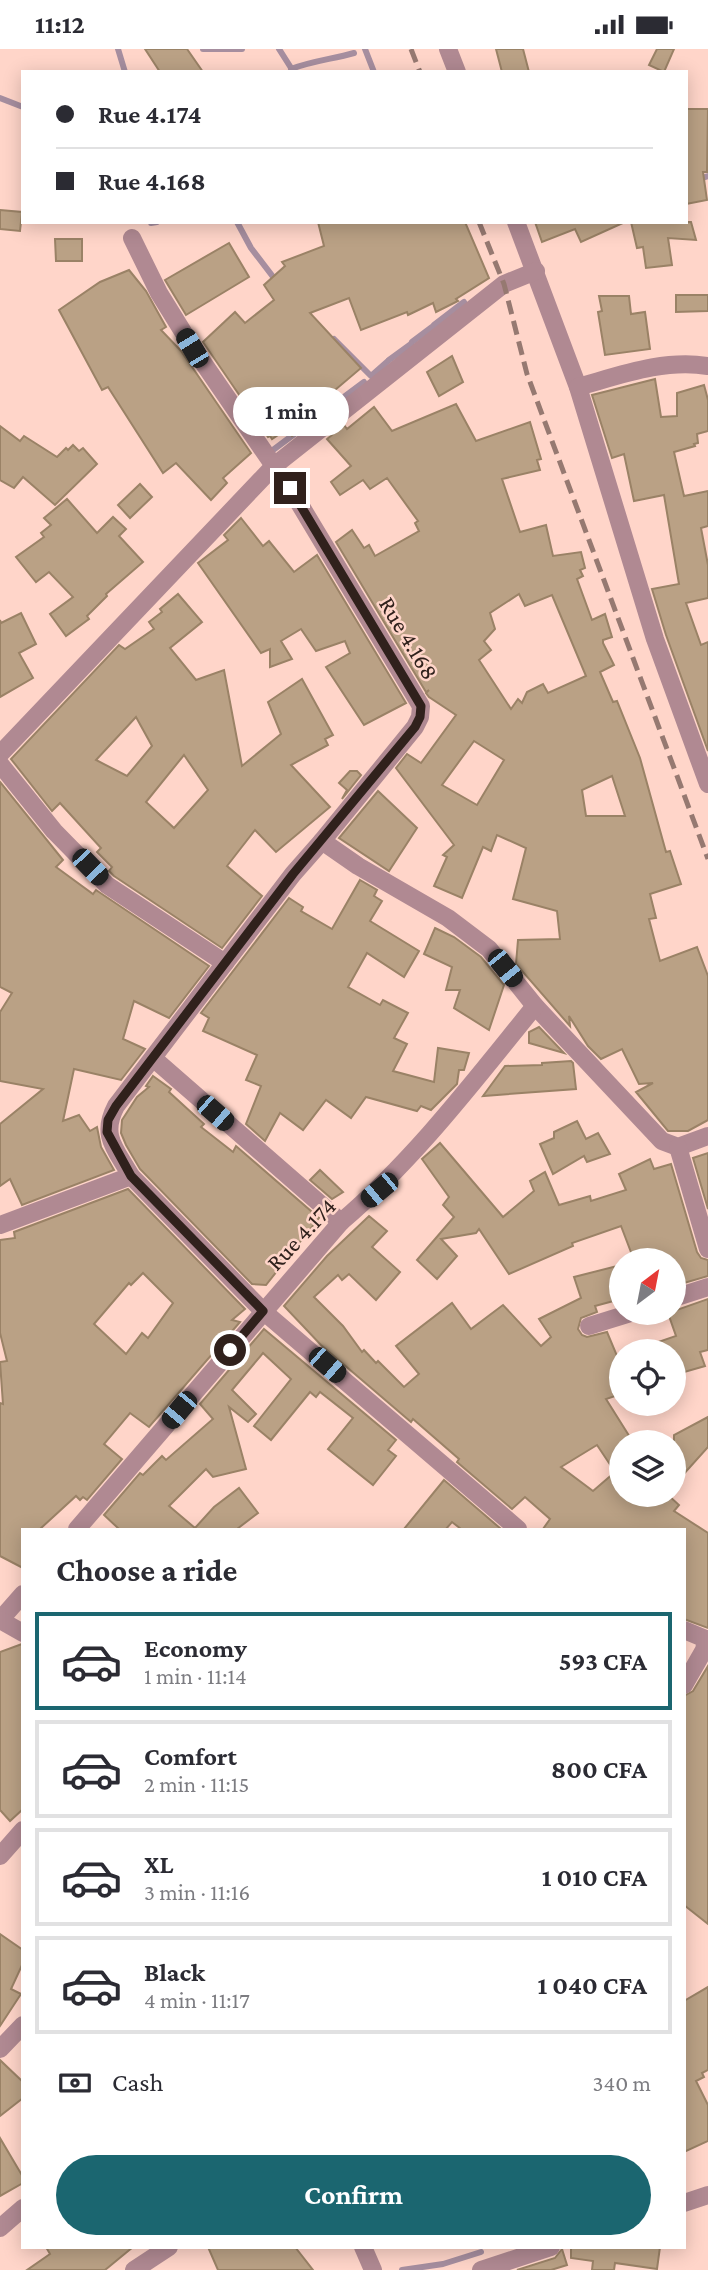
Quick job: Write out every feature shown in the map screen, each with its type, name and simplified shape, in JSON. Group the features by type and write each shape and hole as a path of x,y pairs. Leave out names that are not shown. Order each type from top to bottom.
{"street":[{"path":"448,49 456,70"},
{"path":"517,224 578,387 655,639 708,784"},
{"name":"Rue 4.168","path":"132,239 159,293 192,348 290,488 421,706 415,727 293,874 116,1106 108,1120 107,1132 131,1176 263,1311 517,1528"},
{"path":"0,754 274,466 504,284 536,271"},
{"path":"578,387 667,364 708,366"},
{"path":"0,764 54,831 107,885 225,963"},
{"path":"322,841 358,866 448,918 489,949 535,1006 662,1141 678,1147 708,1136"},
{"name":"Rue 4.174","path":"78,1528 341,1222 379,1190 424,1141 535,1006"},
{"path":"153,1058 341,1222"},
{"path":"678,1147 708,1248"},
{"path":"0,1224 131,1176"},
{"path":"686,1294 708,1287"},
{"path":"589,1326 609,1320"},
{"path":"21,1596 0,1620 21,1632"},
{"path":"686,1631 707,1639 704,1650 686,1682"},
{"path":"0,1856 21,1833"},
{"path":"0,2049 21,2027"},
{"path":"686,2202 708,2195"},
{"path":"0,2228 21,2210"},
{"path":"134,2270 166,2249"},
{"path":"364,2249 373,2270"},
{"path":"481,2270 545,2249"}],"building":[{"path":"145,49 187,49 202,70 159,70"},
{"path":"496,49 523,49 528,70 501,70"},
{"path":"657,49 674,49 665,70 649,65"},
{"path":"688,109 708,109 707,172 703,172 707,200 688,204"},
{"path":"0,210 21,212 20,231 0,229"},
{"path":"691,222 696,240 668,238 672,265 646,268 643,247 637,248 631,224"},
{"path":"318,224 466,224 489,278 456,299 458,301 436,312 433,303 408,315 407,312 361,330 349,298 310,313 361,368 335,390 338,393 327,402 330,407 292,436 287,429 272,439 268,437 203,342 235,312 245,323 274,300 264,285 285,266 282,262 324,246"},
{"path":"536,224 621,224 581,242 575,229 542,242"},
{"path":"55,239 82,239 82,261 56,261"},
{"path":"229,243 249,277 186,315 165,280"},
{"path":"129,270 146,291 166,327 161,330 181,351 251,453 223,478 227,483 211,500 176,463 163,473 108,387 102,390 59,310 100,282"},
{"path":"676,295 708,295 708,311 676,312"},
{"path":"599,296 629,296 631,314 645,312 650,349 605,355 598,312 602,311"},
{"path":"452,356 463,382 439,396 427,372"},
{"path":"655,379 661,417 677,416 677,393 704,385 708,400 708,431 697,434 698,443 694,444 695,446 674,452 684,496 708,491 708,526 701,528 708,565 708,598 686,603 701,645 708,642 708,751 652,589 679,584 664,495 634,501 624,454 612,458 592,395"},
{"path":"456,404 476,441 530,422 541,459 537,460 540,470 502,479 520,532 546,525 553,556 581,552 585,568 580,570 583,576 577,579 592,620 605,614 612,637 603,640 603,643 614,665 600,672 613,702 617,701 640,758 666,852 670,851 681,884 650,894 656,918 649,919 660,961 697,947 708,976 708,1120 688,1131 668,1131 636,1092 653,1083 639,1084 622,1049 601,1059 588,1046 569,1016 570,1026 516,964 518,940 560,939 557,911 513,899 526,848 497,835 491,851 483,847 462,898 434,886 447,857 443,855 454,845 396,768 407,754 421,763 456,715 426,693 429,690 426,692 336,542 352,530 364,548 369,545 375,556 419,531 415,523 418,521 387,478 370,489 363,480 340,495 331,482 351,466 327,439 344,425 347,429 374,407 392,431","holes":["519,594 525,606 552,595 586,676 548,693 543,684 527,692 522,703 518,699 511,709 479,660 491,650 484,641 495,629 490,613","474,741 504,760 477,805 442,785","612,776 625,816 586,816 582,790"]},
{"path":"0,426 20,441 24,436 57,457 73,445 79,451 83,448 97,464 55,505 23,477 14,488 0,480"},
{"path":"140,484 152,497 130,518 118,505"},
{"path":"67,499 97,533 113,517 126,529 119,536 143,562 106,594 87,616 89,619 66,636 50,614 73,597 49,572 36,582 16,557 44,537 41,533 51,525 44,518"},
{"path":"241,518 263,546 269,541 294,572 317,555 406,703 364,725 326,667 350,653 345,641 316,651 301,629 281,641 292,659 270,667 270,649 261,653 198,563 228,540 224,535"},
{"path":"178,594 202,622 170,648 196,680 224,670 242,766 281,734 268,702 302,679 333,735 325,739 328,745 291,765 330,807 276,852 255,830 227,866 262,896 222,948 114,876 109,871 112,867 97,852 101,848 60,803 52,811 11,759 119,645 125,649 154,629 149,622 162,612 160,609","holes":["136,717 152,746 127,776 96,760","184,755 208,790 174,828 146,802"]},
{"path":"21,613 36,644 19,653 33,678 0,697 0,620 1,623"},
{"path":"350,771 357,771 361,775 342,799 347,790 339,783"},
{"path":"0,782 63,860 56,867 93,894 96,890 209,966 169,1018 134,1001 123,1039 145,1049 121,1080 74,1069 63,1121 79,1115 90,1131 97,1127 101,1147 114,1170 22,1205 10,1179 0,1186 0,1124 43,1089 0,1081 0,1012 12,993 0,987"},
{"path":"378,791 417,828 389,871 339,838"},
{"path":"360,880 377,890 374,896 382,901 370,921 419,951 404,977 367,953 348,987 380,1005 383,1000 408,1013 394,1038 407,1044 393,1071 434,1082 438,1048 469,1053 464,1070 459,1070 457,1084 431,1110 421,1106 417,1111 366,1097 351,1118 326,1100 303,1130 280,1113 265,1141 246,1124 261,1086 246,1080 257,1055 203,1031 209,1018 201,1013 289,898 303,907 301,911 332,929"},
{"path":"435,928 454,937 481,957 504,985 489,1030 454,1008 460,990 446,990 452,967 424,954"},
{"path":"539,1027 564,1053 529,1043 529,1032"},
{"path":"571,1061 576,1089 483,1096 505,1066"},
{"path":"153,1076 171,1089 169,1092 204,1124 201,1127 233,1152 236,1146 319,1218 266,1285 252,1284 140,1169 126,1145 121,1133 122,1120 137,1097 149,1087 146,1086"},
{"path":"577,1121 586,1139 598,1133 610,1154 587,1162 584,1156 553,1174 540,1144 554,1138 554,1132"},
{"path":"440,1143 503,1217 534,1191 530,1181 545,1172 559,1205 590,1196 591,1201 626,1190 619,1174 650,1159 654,1169 671,1164 697,1252 701,1258 708,1260 708,1276 686,1282 686,1248 629,1248 621,1226 572,1243 573,1246 509,1274 479,1229 476,1233 441,1239 457,1256 437,1279 417,1260 454,1217 443,1205 449,1197 422,1159"},
{"path":"708,1153 708,1209 693,1158"},
{"path":"320,1170 343,1192 332,1199 310,1180"},
{"path":"128,1189 245,1309 232,1320 240,1322 149,1427 130,1413 104,1444 122,1459 87,1500 83,1497 80,1500 76,1496 41,1528 21,1528 21,1567 0,1556 0,1403 3,1404 0,1362 7,1361 0,1333 0,1240 15,1238 14,1232","holes":["143,1273 173,1303 148,1338 142,1333 126,1354 94,1324 129,1283 131,1285"]},
{"path":"369,1216 387,1231 372,1247 400,1272 376,1300 349,1274 342,1280 338,1275 314,1297 343,1326 362,1352 364,1350 376,1363 378,1361 404,1387 419,1374 396,1346 452,1303 471,1329 503,1305 541,1346 551,1337 539,1319 581,1298 574,1277 609,1268 609,1302 595,1306 597,1312 581,1318 578,1329 587,1337 607,1332 610,1339 609,1398 606,1399 609,1404 609,1416 617,1416 625,1430 609,1430 609,1463 597,1445 561,1467 593,1491 609,1477 609,1507 677,1507 674,1511 708,1533 708,1628 686,1620 686,1528 544,1528 550,1519 525,1497 512,1509 457,1462 459,1459 413,1419 411,1422 321,1345 284,1306 327,1256"},
{"path":"708,1299 708,1350 700,1352 705,1366 686,1372 686,1339 667,1339 676,1336 672,1325 686,1325 686,1307"},
{"path":"264,1329 396,1440 388,1450 396,1456 373,1485 328,1449 353,1418 320,1392 316,1397 310,1392 271,1440 254,1426 291,1379 263,1353 232,1390 256,1414 248,1422 229,1407 246,1469 213,1477 206,1469 169,1506 195,1528 118,1528 104,1515 140,1473 143,1475 162,1456 166,1460 213,1419 200,1404"},
{"path":"708,1417 708,1447 686,1472 686,1430 683,1430"},
{"path":"444,1480 500,1528 460,1528 452,1522 447,1528 405,1528"},
{"path":"239,1488 258,1513 238,1528 195,1528 214,1507"},
{"path":"21,1644 21,1811 10,1821 0,1810 0,1652"},
{"path":"708,1666 708,1924 686,1907 686,1695 693,1691"},
{"path":"0,1934 21,1949 21,1967 11,1989 21,1994 0,2026"},
{"path":"708,1987 708,2070 702,2073 704,2077 696,2081 708,2105 708,2141 686,2151 686,2000"},
{"path":"0,2060 21,2080 21,2100 0,2116"},
{"path":"0,2138 21,2174 21,2184 0,2196"},
{"path":"47,2249 131,2249 105,2270 27,2270 50,2254"},
{"path":"209,2249 297,2249 313,2270 218,2270"},
{"path":"562,2249 567,2265 551,2270 517,2270 555,2258"},
{"path":"571,2249 660,2249 657,2269 615,2263 614,2270 592,2270 593,2261 571,2258"}],"waterway":[{"path":"118,49 124,70"},
{"path":"203,49 242,49"},
{"path":"279,49 292,70"},
{"path":"365,49 373,70"},
{"path":"291,69 354,53"},
{"path":"0,98 21,106"},
{"path":"688,182 708,176"},
{"path":"238,224 251,248 277,282"},
{"path":"434,325 464,302"},
{"path":"412,342 432,327"},
{"path":"334,339 371,376 388,361"},
{"path":"389,360 411,344"},
{"path":"273,450 364,382"},
{"path":"402,2270 443,2264 481,2252"}],"railway":[{"path":"411,49 419,70"},
{"path":"480,224 504,284 527,374 708,859"}],"route":[{"path":"230,1350 263,1311 131,1176 107,1132 108,1120 293,874 415,727 421,706 290,488"}]}
